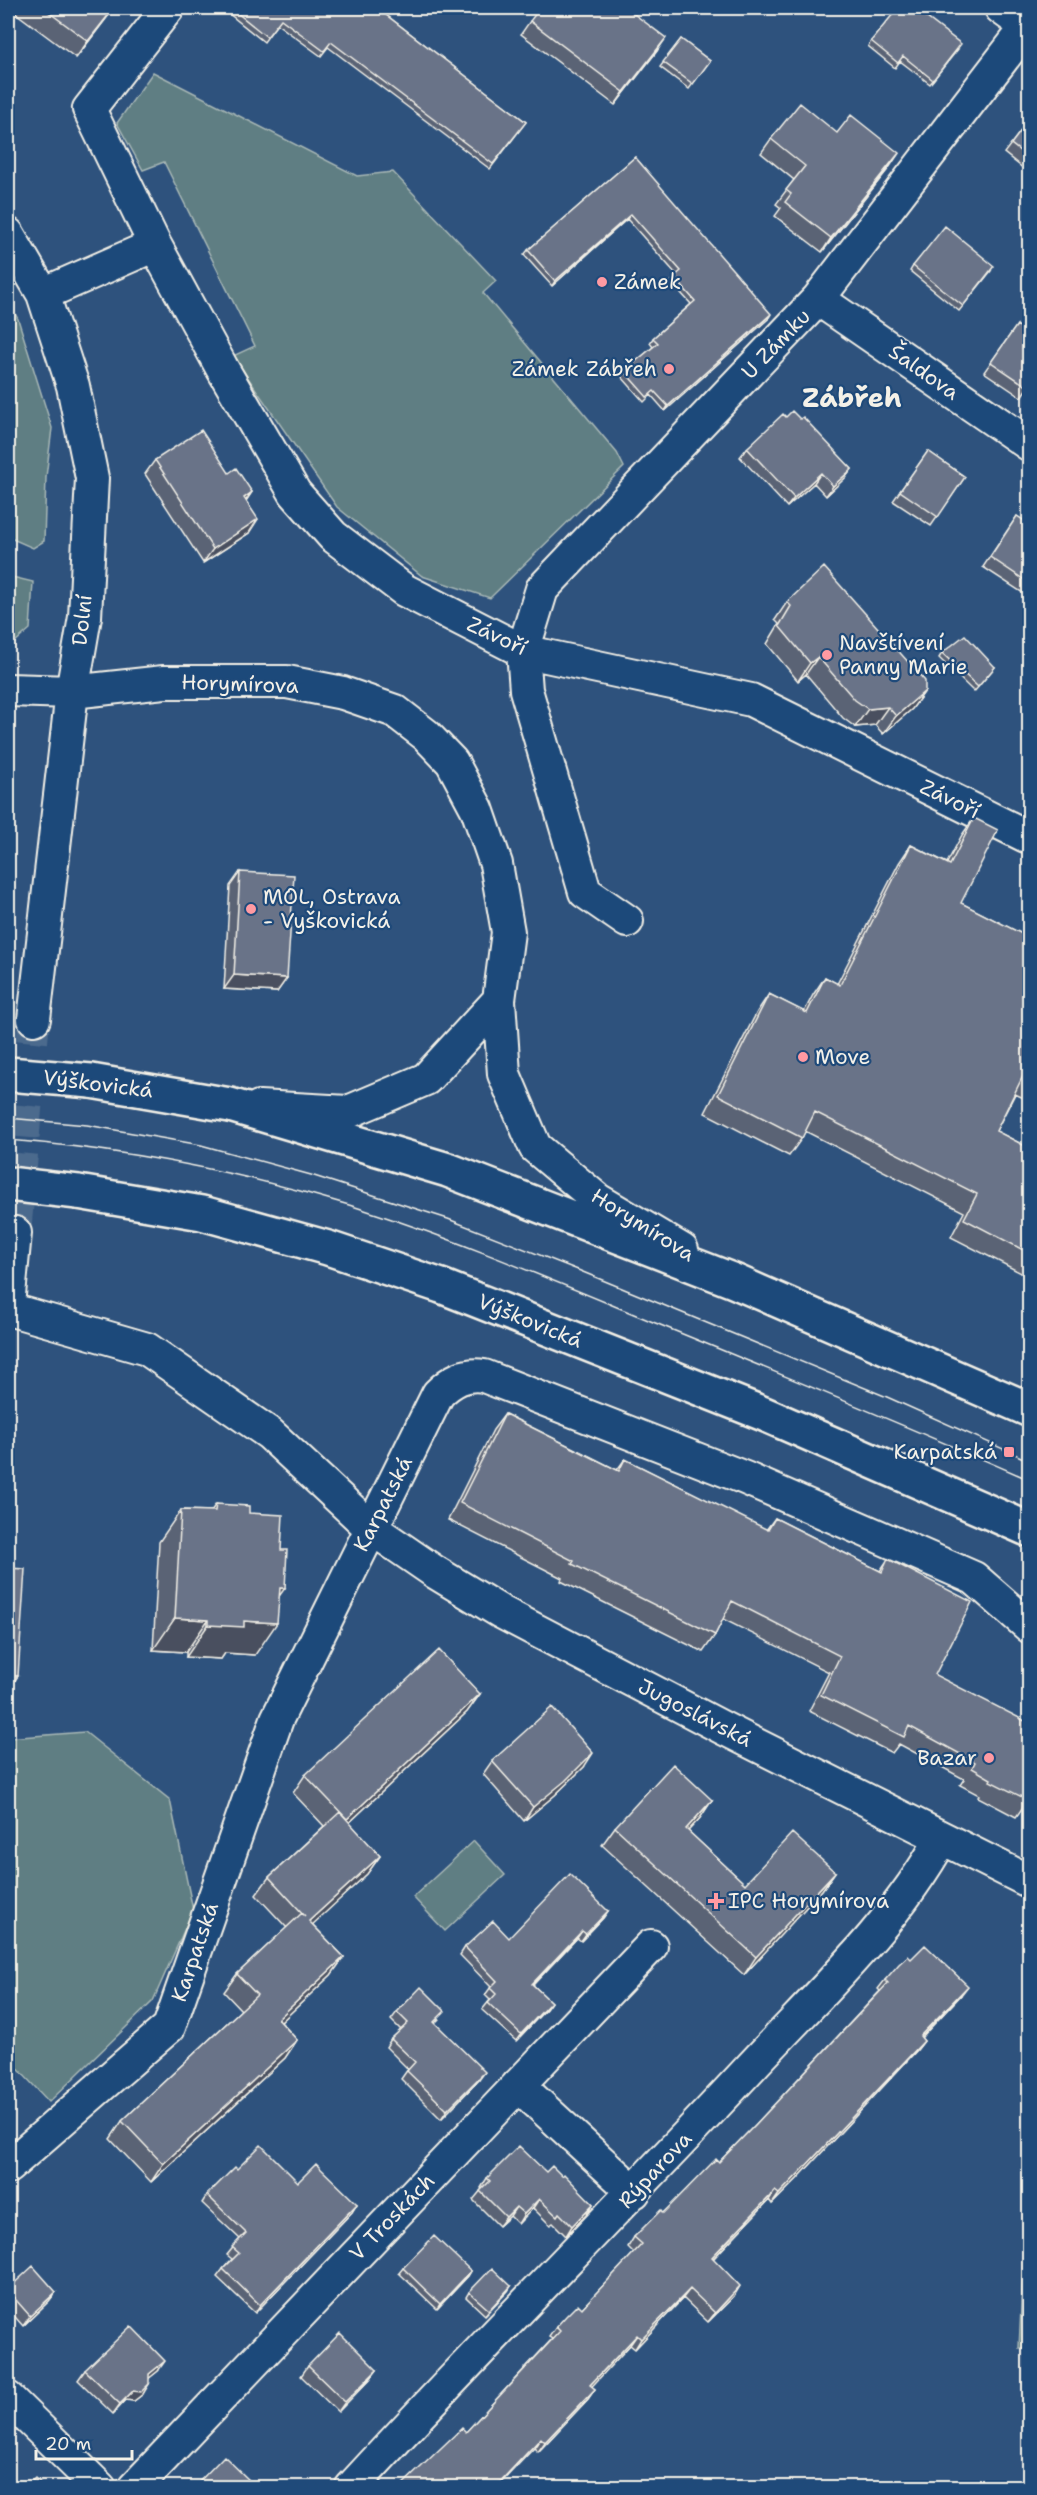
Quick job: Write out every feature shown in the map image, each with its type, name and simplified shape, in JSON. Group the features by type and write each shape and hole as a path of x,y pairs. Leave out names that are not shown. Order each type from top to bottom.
{"street":[{"name":"Závoří","path":"168,8 89,109 155,245 222,368 289,484 333,536 404,590 523,651 751,700 1026,836"},
{"path":"1001,8 1028,28"},
{"name":"U Zámku","path":"523,651 542,589 818,299 1028,28"},
{"name":"Dolní","path":"8,234 42,294 73,386 92,478 85,617 72,692 34,1019"},
{"path":"42,294 155,245"},
{"name":"Šaldova","path":"818,299 1029,445"},
{"path":"523,651 526,690 585,892 627,921"},
{"name":"Horymírova","path":"8,690 72,692 164,682 287,682 344,693 395,711 426,735 452,762 477,809 496,864 508,932 499,1000 504,1074 535,1147 598,1200 734,1281"},
{"path":"230,1105 348,1112 426,1079 499,1000"},
{"name":"Výškovická","path":"8,1074 91,1081 230,1105 459,1174 734,1281 1029,1410"},
{"name":"Výškovická","path":"8,1185 78,1192 213,1216 328,1248 441,1286 764,1414 1029,1530"},
{"path":"8,1307 15,1233"},
{"name":"Jugoslávská","path":"8,1307 147,1349 270,1434 371,1528 435,1572 501,1612 1029,1882"},
{"name":"Karpatská","path":"8,2167 169,2027 277,1719 438,1394 446,1386 463,1376 484,1376 745,1478 974,1578 1029,1627"},
{"name":"Rýparova","path":"351,2487 468,2360 634,2192 872,1936 923,1872 942,1838"},
{"name":"V Troskách","path":"134,2487 651,1946"},
{"path":"518,2085 634,2192"},
{"path":"8,2397 100,2487"}],"green space":[{"path":"153,72 357,176 393,172 496,281 483,293 617,453 624,467 490,598 422,576 337,507 233,356 255,346 164,162 143,170 117,123"},
{"path":"8,301 18,319 52,428 46,477 44,541 33,548 8,537"},
{"path":"8,576 33,582 30,629 8,648"},
{"path":"85,1732 170,1800 193,1910 153,2001 49,2102 8,2058 8,1738"},
{"path":"474,1841 505,1875 445,1931 413,1897"},
{"path":"1025,2227 1030,2227 1029,2348 1019,2348"}],"building":[{"path":"43,8 114,8 88,41"},
{"path":"231,8 383,8 381,11 526,122 493,164 331,42 324,51 281,19 267,37"},
{"path":"540,8 626,8 666,38 624,92 530,21"},
{"path":"898,8 914,8 961,44 933,80 903,56 898,63 871,41"},
{"path":"681,39 710,61 693,84 663,62"},
{"path":"800,103 837,133 851,115 899,153 831,238 785,202 791,194 786,190 805,166 771,139"},
{"path":"1029,120 1029,158 1011,144"},
{"path":"635,157 771,314 668,406 654,391 647,397 624,371 658,343 653,338 695,301 674,277 681,271 631,214 555,281 528,250"},
{"path":"945,226 994,266 963,306 913,266"},
{"path":"1017,325 1029,334 1028,387 991,362"},
{"path":"792,411 800,419 803,417 852,469 833,486 821,473 794,498 747,448 783,414 786,417"},
{"path":"201,430 229,473 236,468 252,492 244,498 258,519 213,549 155,460"},
{"path":"928,451 965,477 938,517 900,491"},
{"path":"1017,516 1029,524 1029,583 990,557"},
{"name":"Navštívení Panny Marie","path":"824,567 925,681 925,691 896,716 888,707 868,709 855,700 818,657 810,663 779,626 791,606 787,602"},
{"path":"965,635 995,667 978,687 942,653"},
{"path":"974,818 998,830 961,903 1026,936 1029,928 1029,1077 1024,1074 996,1131 1029,1148 1029,1253 964,1219 977,1194 815,1112 802,1138 718,1095 769,994 807,1013 825,977 840,985 911,845 950,865"},
{"path":"240,872 294,875 287,978 234,975"},
{"path":"505,1414 619,1471 625,1459 768,1530 775,1518 882,1572 888,1559 972,1602 935,1675 1029,1723 1028,1800 990,1781 991,1779 972,1768 975,1762 909,1726 904,1737 821,1695 840,1656 732,1601 715,1635 572,1564 574,1561 460,1503"},
{"path":"216,1504 249,1506 249,1513 283,1515 281,1550 287,1550 285,1588 280,1588 277,1623 244,1621 244,1627 208,1625 208,1620 175,1618 181,1510 215,1511"},
{"path":"8,1568 25,1569 18,1676 8,1675"},
{"path":"439,1650 480,1694 347,1819 305,1775"},
{"path":"552,1707 593,1753 565,1781 533,1807 492,1761"},
{"path":"673,1764 712,1800 686,1829 745,1884 792,1833 835,1872 756,1957 615,1827"},
{"path":"340,1812 380,1856 309,1921 344,1957 278,2019 297,2040 163,2164 122,2121 257,1995 237,1974 302,1913 305,1916 269,1877"},
{"path":"570,1874 608,1911 586,1934 582,1931 532,1984 551,2002 521,2034 488,2003 496,1994 490,1988 497,1981 465,1947 493,1921 509,1938"},
{"path":"925,1945 968,1986 920,2036 924,2041 779,2194 775,2191 712,2257 740,2286 715,2313 690,2289 641,2339 637,2335 590,2385 595,2389 545,2442 541,2438 495,2487 400,2487 462,2428 466,2432 560,2331 556,2327 566,2316 578,2304 582,2308 642,2244 634,2237 661,2210 663,2213 716,2159 719,2162 888,1983 885,1980 899,1964 908,1956 911,1959"},
{"path":"421,1987 445,2011 434,2022 485,2072 447,2110 407,2071 415,2062 391,2039 408,2023 397,2012"},
{"path":"261,2145 298,2182 316,2164 357,2204 260,2305 223,2269 239,2253 232,2247 246,2233 207,2195"},
{"path":"519,2146 546,2172 552,2166 562,2176 564,2174 593,2204 572,2226 559,2213 557,2216 539,2199 524,2214 516,2207 506,2217 480,2191 490,2181 487,2178"},
{"path":"434,2236 471,2271 440,2304 403,2268"},
{"path":"33,2266 56,2292 30,2316 8,2289"},
{"path":"492,2268 511,2286 489,2310 469,2292"},
{"path":"131,2326 165,2361 149,2374 149,2384 141,2392 133,2391 120,2404 85,2370"},
{"path":"340,2333 377,2370 345,2402 308,2366"},
{"path":"224,2456 253,2484 250,2487 194,2487"},
{"path":"35,2478 45,2487 26,2487"}],"tunnel":[{"path":"15,1233 34,1019"}],"tram line":[{"path":"8,1118 87,1125 201,1145 311,1175 448,1219 887,1397 1030,1461"},
{"path":"8,1140 94,1149 180,1163 265,1182 349,1205 466,1246 543,1277 1030,1480"}],"place":[{"name":"Zámek","path":"602,282"},
{"name":"Zámek Zábřeh","path":"669,369"},
{"name":"Navštívení Panny Marie","path":"827,655"},
{"name":"MOL, Ostrava - Vyškovická","path":"251,909"},
{"name":"Move","path":"803,1057"},
{"name":"Karpatská","path":"1009,1452"},
{"name":"Bazar","path":"989,1758"},
{"name":"IPC Horymírova","path":"716,1901"}],"district":[{"name":"Zábřeh","path":"852,398"}]}
